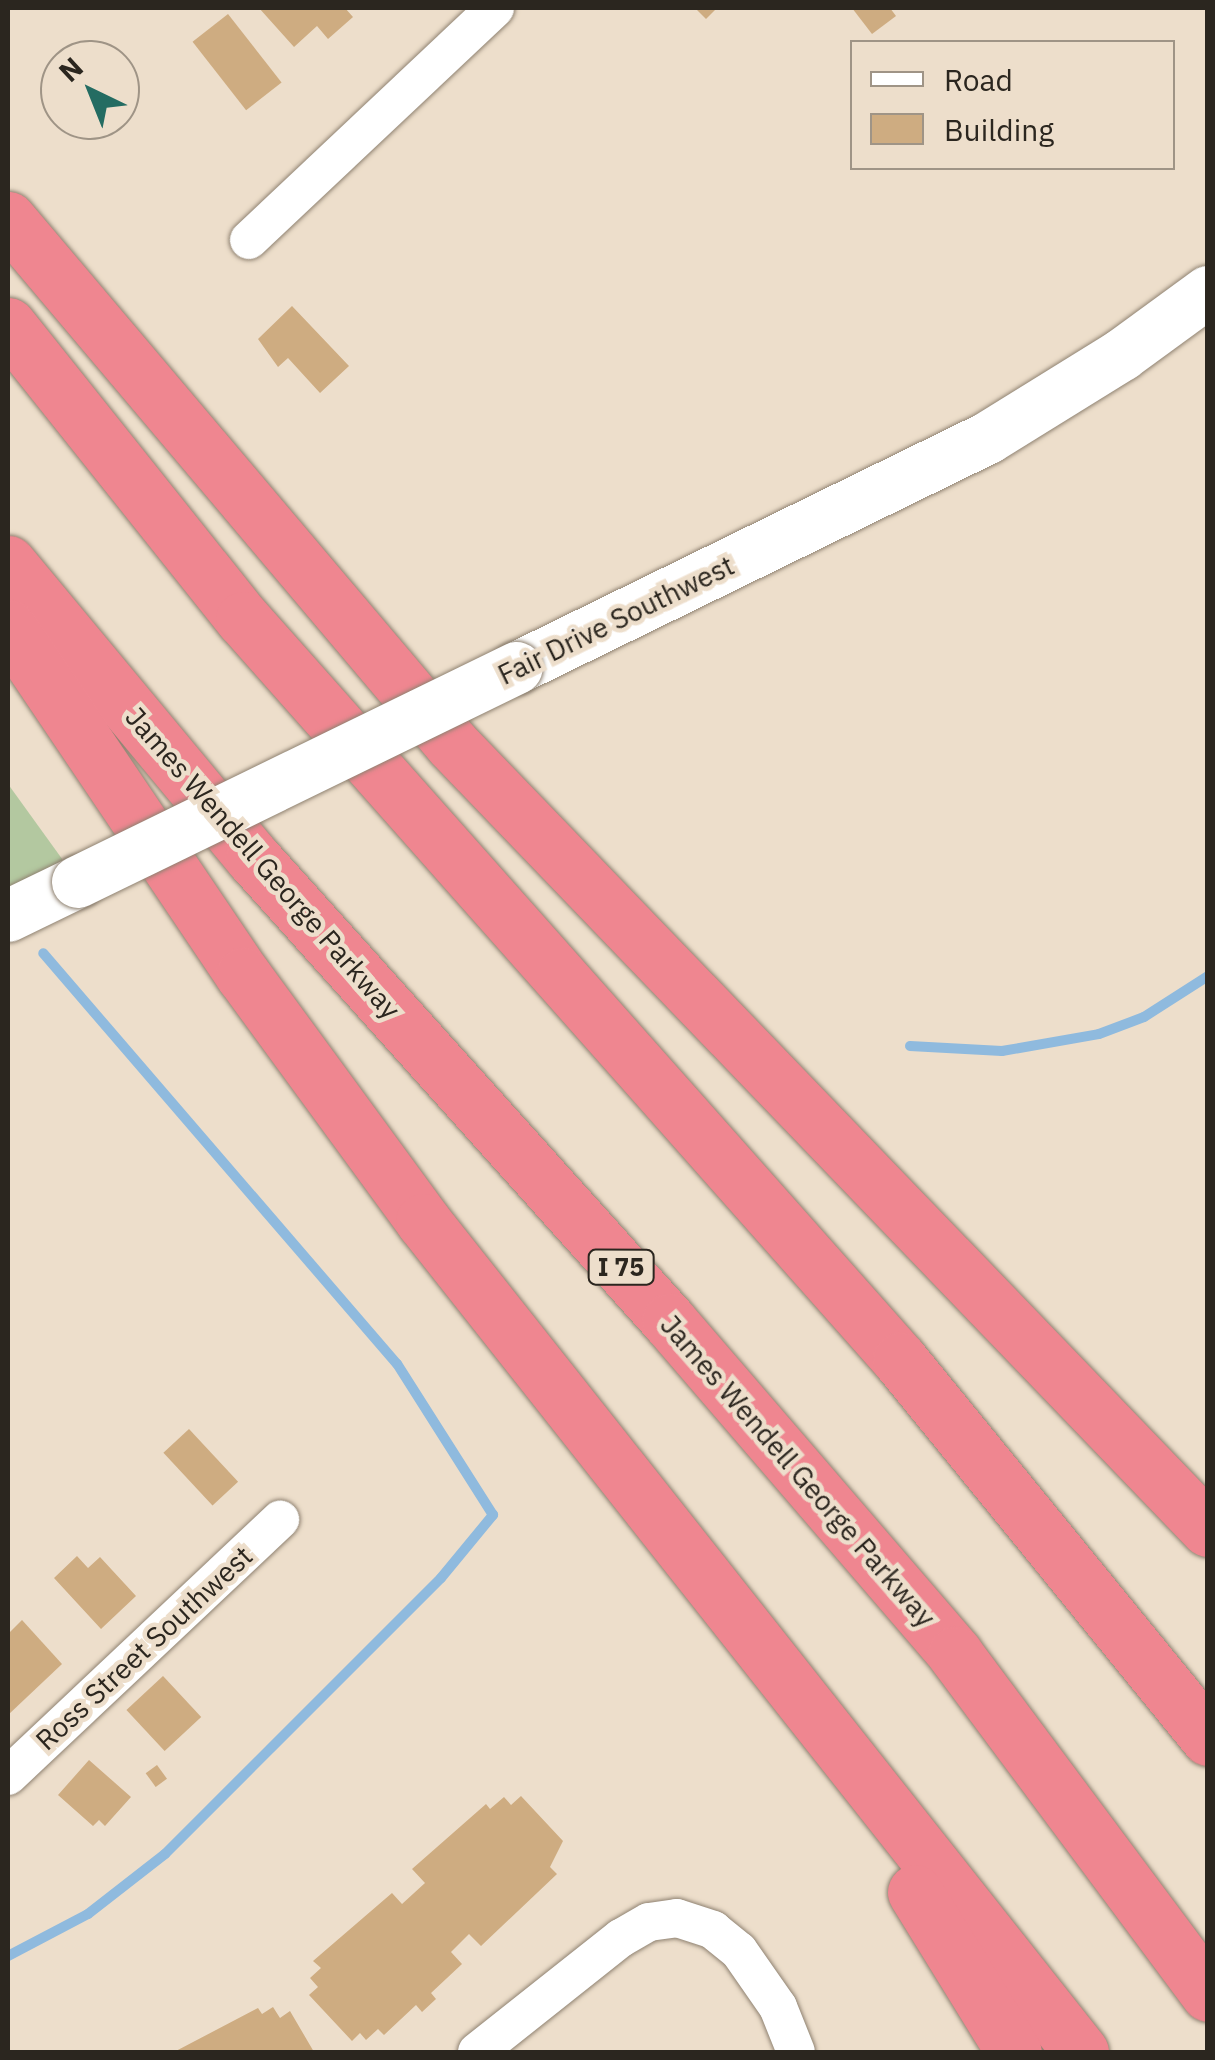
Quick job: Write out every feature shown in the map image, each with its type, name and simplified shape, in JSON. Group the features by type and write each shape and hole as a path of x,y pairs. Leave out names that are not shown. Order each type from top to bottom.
{"highway":[{"path":"8,219 452,744 1208,1529"},
{"path":"8,325 242,619 1208,1719"},
{"name":"James Wendell George Parkway","path":"8,562 253,858 670,1321 955,1654 1208,1994"},
{"path":"8,627 244,975 423,1221 786,1686 1081,2052"},
{"path":"1042,1528 1208,1738"},
{"path":"786,1686 1014,2052"}],"main road":[{"name":"Fair Drive Southwest","path":"8,916 988,438 1122,355 1208,292"}],"street":[{"path":"249,240 495,8"},
{"name":"Ross Street Southwest","path":"8,1776 280,1520"},
{"path":"477,2052 620,1938 649,1922 677,1918 713,1930 740,1951 778,2007 796,2052"}],"green space":[{"path":"8,784 91,899 8,943"}],"building":[{"path":"259,8 345,8 353,17 328,39 317,26 294,47"},
{"path":"695,8 717,8 706,19"},
{"path":"852,8 890,8 896,16 872,34"},
{"path":"228,14 282,83 246,110 193,42"},
{"path":"292,306 349,366 320,393 288,358 278,367 258,339"},
{"path":"189,1429 238,1482 213,1506 163,1453"},
{"path":"77,1556 88,1568 100,1557 136,1596 101,1629 54,1578"},
{"path":"22,1620 62,1664 8,1715 8,1634"},
{"path":"163,1676 201,1717 165,1751 126,1710"},
{"path":"89,1760 131,1797 105,1826 99,1820 93,1826 58,1795"},
{"path":"157,1765 167,1779 156,1787 146,1773"},
{"path":"521,1796 563,1841 550,1867 557,1874 481,1946 469,1934 451,1952 462,1964 431,1993 436,1999 422,2012 416,2005 384,2035 378,2029 366,2040 360,2033 352,2041 309,1995 318,1987 310,1978 321,1968 313,1961 392,1893 402,1904 425,1883 412,1869 486,1804 490,1809 504,1797 511,1805"},
{"path":"273,2007 280,2018 290,2011 314,2052 174,2052 258,2008 262,2014"}],"waterway":[{"path":"8,1956 88,1914 165,1854 441,1578 493,1515 397,1364 43,953"},
{"path":"910,1046 1002,1051 1099,1034 1144,1017 1208,976"}]}
